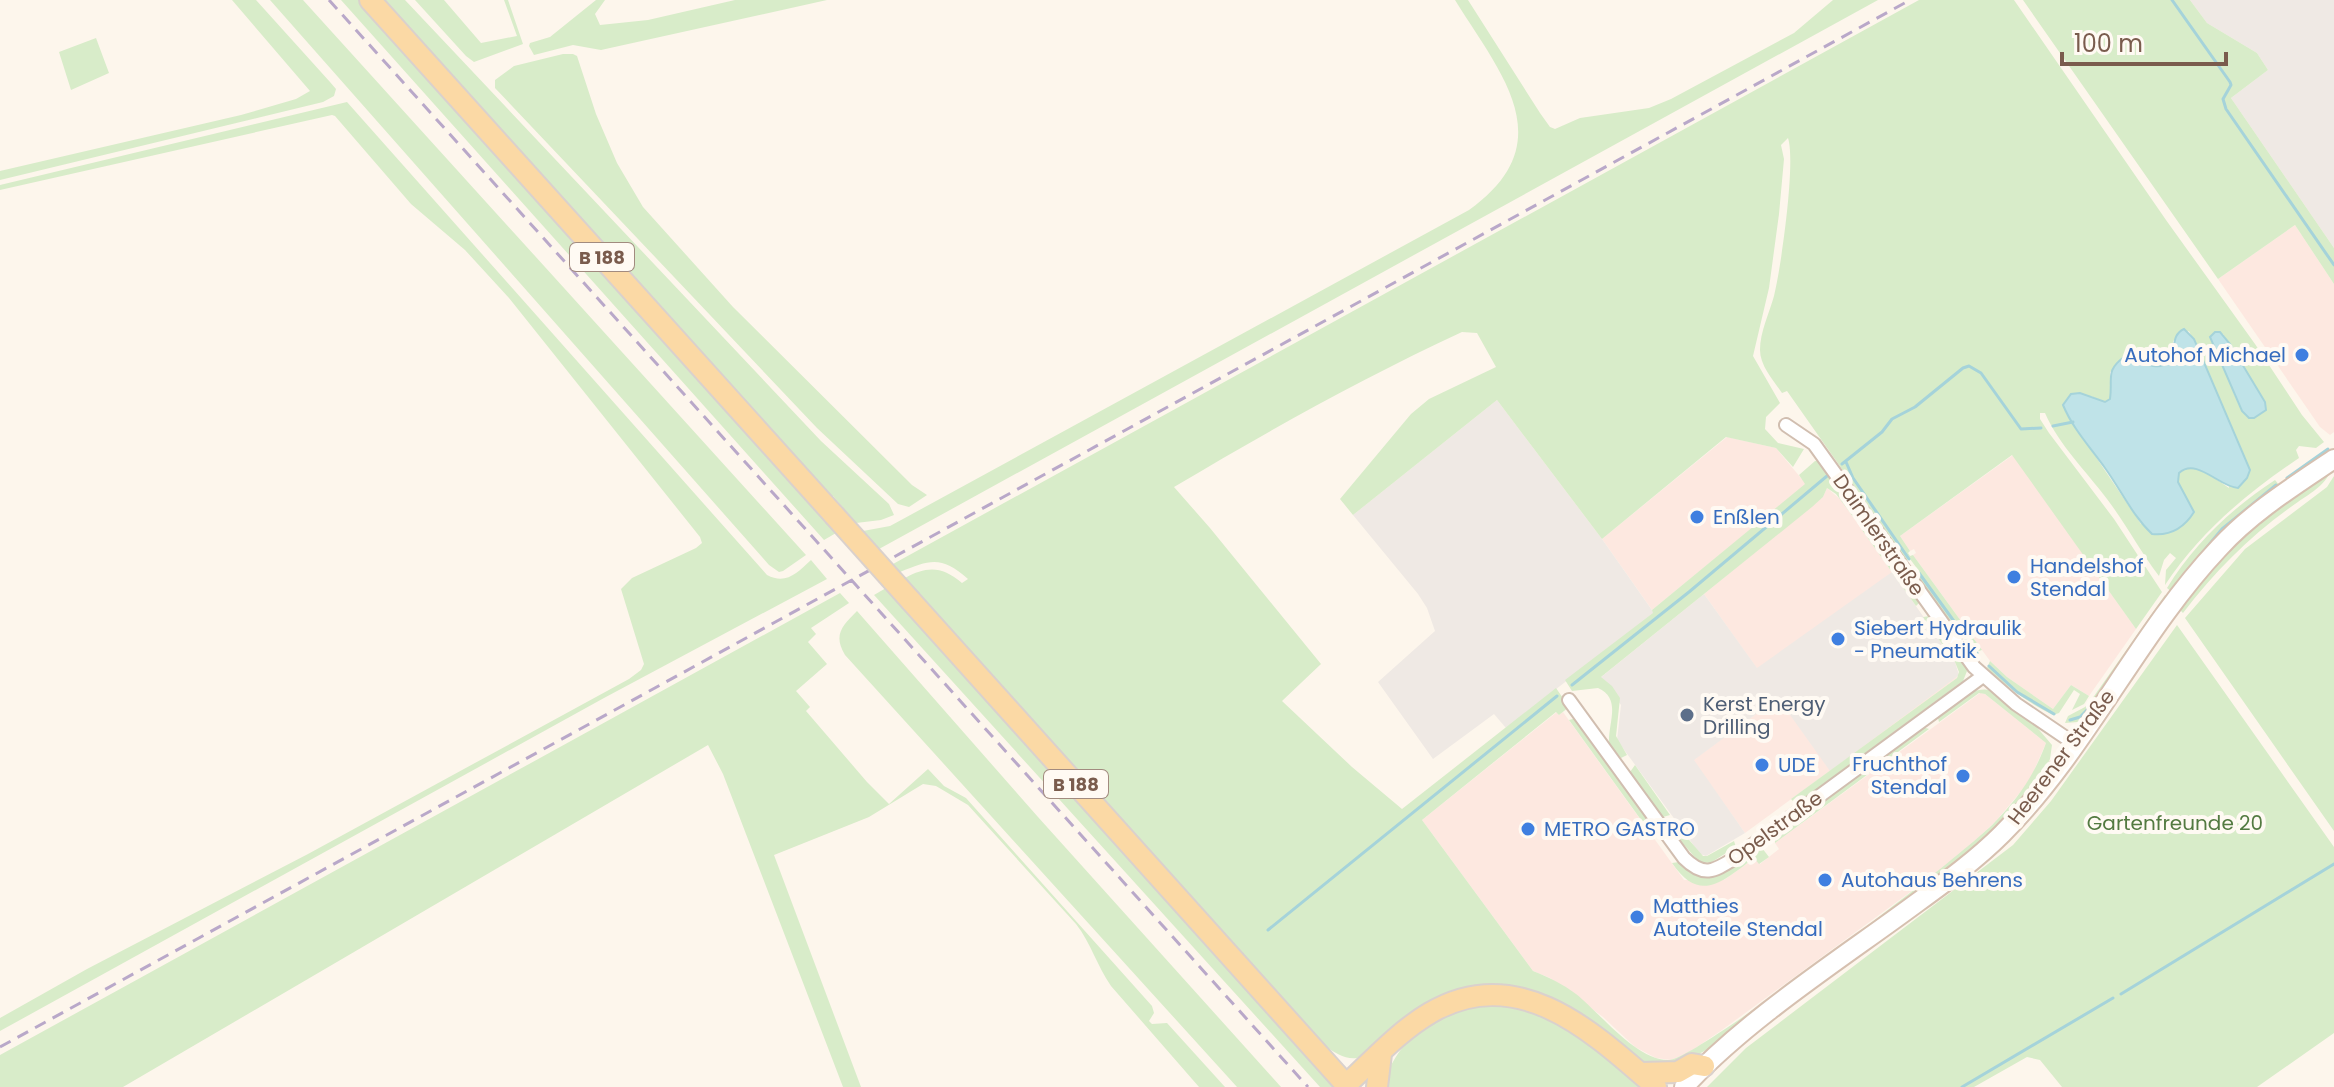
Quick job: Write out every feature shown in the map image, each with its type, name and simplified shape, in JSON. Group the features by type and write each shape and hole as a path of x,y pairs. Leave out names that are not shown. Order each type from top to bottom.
{"main road":[{"name":"B 188","path":"370,0 1347,1086 1412,1026 1443,1006 1472,997 1510,996 1559,1011 1649,1080 1678,1072 1692,1064 1704,1066"},
{"name":"Heerener Straße","path":"1684,1087 1759,1020 1979,855 2022,813 2192,580 2220,547 2267,506 2334,459"},
{"path":"1377,1087 1381,1054"}],"street":[{"name":"Daimlerstraße","path":"1786,425 1814,444 1964,655 1983,676 2016,704 2075,744"},
{"name":"Opelstraße","path":"1569,700 1684,858 1694,868 1708,872 1735,858 1983,676"}],"shaded area":[{"path":"2190,0 2334,0 2334,248 2231,98 2268,70 2257,53 2207,23"},
{"name":"Autohof Michael","path":"2295,225 2334,284 2334,432 2330,435 2320,427 2218,279"},
{"path":"1497,400 1654,613 1506,728 1494,714 1433,759 1378,682 1435,631 1418,594 1353,515"},
{"name":"Enßlen","path":"1727,437 1776,448 1806,484 1652,610 1602,539"},
{"name":"Handelshof Stendal","path":"2013,455 2136,629 2089,696 2071,685 2053,709 2007,677 1990,661 1913,555 1916,553 1914,549 1910,551 1900,536"},
{"name":"Siebert Hydraulik - Pneumatik","path":"1827,488 1841,500 1955,662 1957,678 1745,833 1693,760 1778,698 1704,594 1823,497"},
{"path":"1892,572 1955,662 1959,675 1830,771 1778,698 1694,760 1745,833 1706,856 1700,854 1617,740 1621,705 1600,678 1704,594 1757,668"},
{"path":"1980,693 2046,743 2029,782 1995,822 1954,860 1722,1030 1688,1053 1671,1060 1656,1058 1635,1047 1603,1017 1550,978 1533,971 1422,820 1557,712 1559,715 1563,712 1684,880 1724,880 1755,858 1760,864 1779,849 1775,843"}],"green space":[{"path":"232,0 256,0 336,89 334,96 323,102 0,180 0,171 241,115 296,99 310,91"},
{"path":"270,0 303,0 806,555 783,571 779,572 769,565"},
{"path":"341,0 361,0 836,533 824,540"},
{"path":"379,0 405,0 821,441 889,504 894,515 856,523 833,496 829,498"},
{"path":"415,0 444,0 481,43 517,36 504,0 508,0 523,44 474,62"},
{"path":"596,0 605,0 595,14 600,25 648,20 735,0 827,0 601,50 573,45 534,55 530,43 550,37"},
{"path":"1455,0 1468,0 1540,113 1555,129 1580,118 1649,108 1671,99 1794,33 1833,0 1878,0 879,549 863,531 890,526 1469,210 1498,184 1513,159 1518,133 1514,107 1490,54"},
{"path":"1919,0 2014,0 2302,415 2324,442 2316,448 2299,446 2296,450 2299,458 2261,485 2209,531 2165,585 2166,570 2176,558 2170,553 2159,576 2114,508 2065,447 2045,413 2040,413 2040,419 2049,433 2114,519 2162,592 2136,629 2012,455 1900,536 1910,556 1913,555 1982,650 1972,653 1916,575 1919,571 1910,559 1906,560 1787,391 1782,393 1762,362 1761,336 1774,296 1787,216 1788,138 1781,145 1784,159 1779,214 1769,288 1753,356 1780,403 1766,417 1765,429 1778,443 1804,449 1793,467 1776,448 1726,437 1602,539 1497,400 1353,515 1340,499 1411,414 1429,399 1496,367 1477,333 1462,332 1316,406 1174,487 1321,664 1282,701 1402,809 1556,688 1569,707 1559,715 1556,712 1422,820 1533,971 1571,990 1632,1045 1657,1058 1669,1060 1691,1051 1777,993 1934,874 2011,805 2031,776 2046,743 1985,694 1979,693 1939,722 1938,718 1954,702 1968,693 1990,690 2035,725 2052,745 2042,776 1984,844 1725,1038 1686,1061 1665,1067 1643,1063 1561,1005 1524,991 1502,987 1357,1058 1336,1053 1307,1028 929,610 931,608 905,578 920,571 934,570 948,573 962,583 968,579 943,563 928,562 900,572 893,564","holes":["2189,331 2212,380 2229,488 2204,472 2185,470 2179,473 2178,482 2188,503 2141,524 2069,417 2091,396 2104,402 2110,399 2110,372 2135,359 2157,366 2167,363 2173,341","2223,334 2265,402 2255,418 2246,416 2232,387 2226,367"]},
{"path":"2023,0 2190,0 2207,23 2257,53 2268,70 2231,98 2334,248 2334,284 2295,225 2218,279"},
{"path":"96,38 109,73 71,90 59,52"},
{"path":"563,54 577,56 596,114 617,163 643,207 733,307 912,485 927,495 909,507 898,504 817,428 495,88 495,80 514,66"},
{"path":"347,102 767,575 786,578 811,560 827,579 604,698 0,1031 0,1018 87,969 308,854 629,679 644,664 621,589 632,578 702,543 509,298 465,250 411,204 335,116 0,190 0,185"},
{"path":"1819,461 1858,514 1854,518 1836,494 1827,488 1823,497 1812,507 1601,677 1620,698 1616,736 1627,755 1621,758 1609,743 1610,698 1598,688 1572,691 1565,680 1653,613 1652,610 1805,484 1799,475"},
{"path":"2331,470 2316,489 2249,541 2208,582 2183,613 2181,611 2180,604 2235,538"},
{"path":"2334,476 2334,831 2185,618 2245,549 2327,487"},
{"path":"2275,480 2280,486 2173,593 2167,588 2215,528"},
{"path":"1866,527 1920,602 1916,606 1862,530"},
{"path":"886,588 1334,1087 1320,1087 874,595"},
{"path":"840,593 849,603 811,628 816,634 808,642 827,664 796,691 810,707 806,711 889,804 928,769 944,786 966,798 1152,1006 1154,1013 1149,1021 1152,1024 1167,1023 1225,1087 1199,1087 1111,986 1076,924 968,805 936,786 923,784 869,817 774,855 861,1087 843,1087 723,774 708,745 123,1087 0,1087 0,1055"},
{"path":"2165,595 2167,597 2087,714 2078,722 2065,723 2068,716 2085,707 2092,699"},
{"path":"857,611 1281,1087 1237,1087 845,655 840,642 841,631"},
{"path":"1930,616 1965,664 1967,671 1963,681 1799,802 1794,802 1791,799 1957,678 1959,672 1955,662 1923,617"},
{"name":"Gartenfreunde 20","path":"2177,625 2334,847 2334,1033 2257,1087 2062,1087 2040,1060 2027,1057 1974,1087 1707,1087 1746,1048 2013,845 2051,801"},
{"path":"1990,661 2007,677 2053,709 2071,685 2089,696 2084,704 2072,710 2080,694 2074,690 2059,713 2053,715 2002,682 1987,668"},
{"path":"1576,718 1645,816 1647,820 1644,824 1569,720"},
{"path":"1923,727 1929,729 1775,843 1775,836"},
{"path":"1635,765 1670,815 1663,817 1630,772"},
{"path":"1677,826 1703,856 1734,841 1736,847 1710,863 1699,862 1673,832"},
{"path":"1757,848 1762,848 1769,857 1759,864 1754,858 1732,875 1712,885 1692,883 1672,863 1679,862 1689,872 1709,877 1728,869"},
{"path":"1492,1004 1514,1007 1554,1021 1607,1057 1639,1087 1384,1087 1399,1053 1424,1029 1456,1013"}],"water":[{"path":"2184,329 2194,339 2250,470 2238,488 2201,470 2193,468 2179,473 2178,482 2194,512 2176,530 2152,534 2138,519 2063,405 2071,394 2080,393 2105,402 2110,399 2111,375 2118,362 2124,357 2152,366 2163,365 2171,358 2177,336"},
{"path":"2220,332 2230,344 2265,402 2266,410 2254,418 2249,418 2242,411 2210,337"}],"waterway":[{"path":"2172,0 2230,82 2223,99 2226,109 2334,265"},
{"path":"1842,464 1882,432 1892,419 1915,407 1969,366 1981,373 2021,429 2041,428"},
{"path":"2053,426 2073,422"},
{"path":"2287,478 2328,449"},
{"path":"1846,462 1853,478 1909,559"},
{"path":"1572,685 1827,476"},
{"path":"2174,587 2222,529 2276,485"},
{"path":"1919,573 1977,653"},
{"path":"1989,666 2017,692 2054,714"},
{"path":"1268,930 1557,696"},
{"path":"2070,720 2080,717 2091,706"},
{"path":"2121,994 2334,864"},
{"path":"1962,1087 2113,998"}],"railway":[{"path":"329,0 1308,1087"},
{"path":"0,1047 1910,0"}],"place":[{"name":"Autohof Michael","path":"2302,355"},
{"name":"Enßlen","path":"1697,517"},
{"name":"Handelshof Stendal","path":"2014,577"},
{"name":"Siebert Hydraulik - Pneumatik","path":"1838,639"},
{"name":"Kerst Energy Drilling","path":"1687,715"},
{"name":"UDE","path":"1762,765"},
{"name":"Fruchthof Stendal","path":"1963,776"},
{"name":"METRO GASTRO","path":"1528,829"},
{"name":"Autohaus Behrens","path":"1825,880"},
{"name":"Matthies Autoteile Stendal","path":"1637,917"}]}
